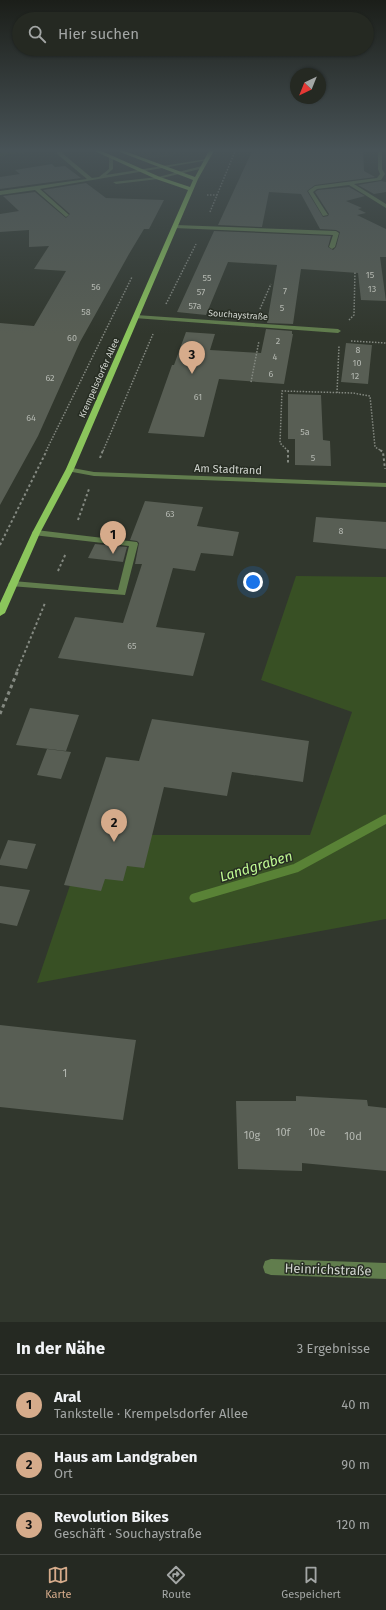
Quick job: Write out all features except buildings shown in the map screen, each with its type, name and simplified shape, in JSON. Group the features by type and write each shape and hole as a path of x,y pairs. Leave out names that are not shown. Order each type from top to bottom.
{"main road":[{"name":"Krempelsdorfer Allee","path":"0,613 36,533 70,469 183,211"}],"street":[{"path":"61,211 66,215"},
{"path":"322,211 325,215"},
{"path":"176,226 336,233 332,247"},
{"name":"Souchaystraße","path":"136,317 338,331"},
{"name":"Am Stadtrand","path":"70,469 100,474 386,485"},
{"path":"13,584 122,593 134,544 36,533"},
{"name":"Heinrichstraße","path":"271,1267 386,1272"}],"path":[{"path":"0,545 135,271"},
{"path":"337,393 338,331 354,315 355,271"},
{"path":"253,325 271,284"},
{"path":"251,382 262,326"},
{"path":"339,340 386,343"},
{"path":"288,482 288,450 280,443 282,391 370,396 374,447 383,452 385,472"},
{"path":"0,714 13,681"}],"green space":[{"path":"296,576 386,577 386,919 37,983 87,835 310,835 352,712 261,680"}],"waterway":[{"name":"Landgraben","path":"194,898 296,868 386,819"}],"place":[{"name":"Revolution Bikes","path":"192,374"},
{"name":"Aral","path":"113,554"},
{"name":"Haus am Landgraben","path":"114,842"}]}
